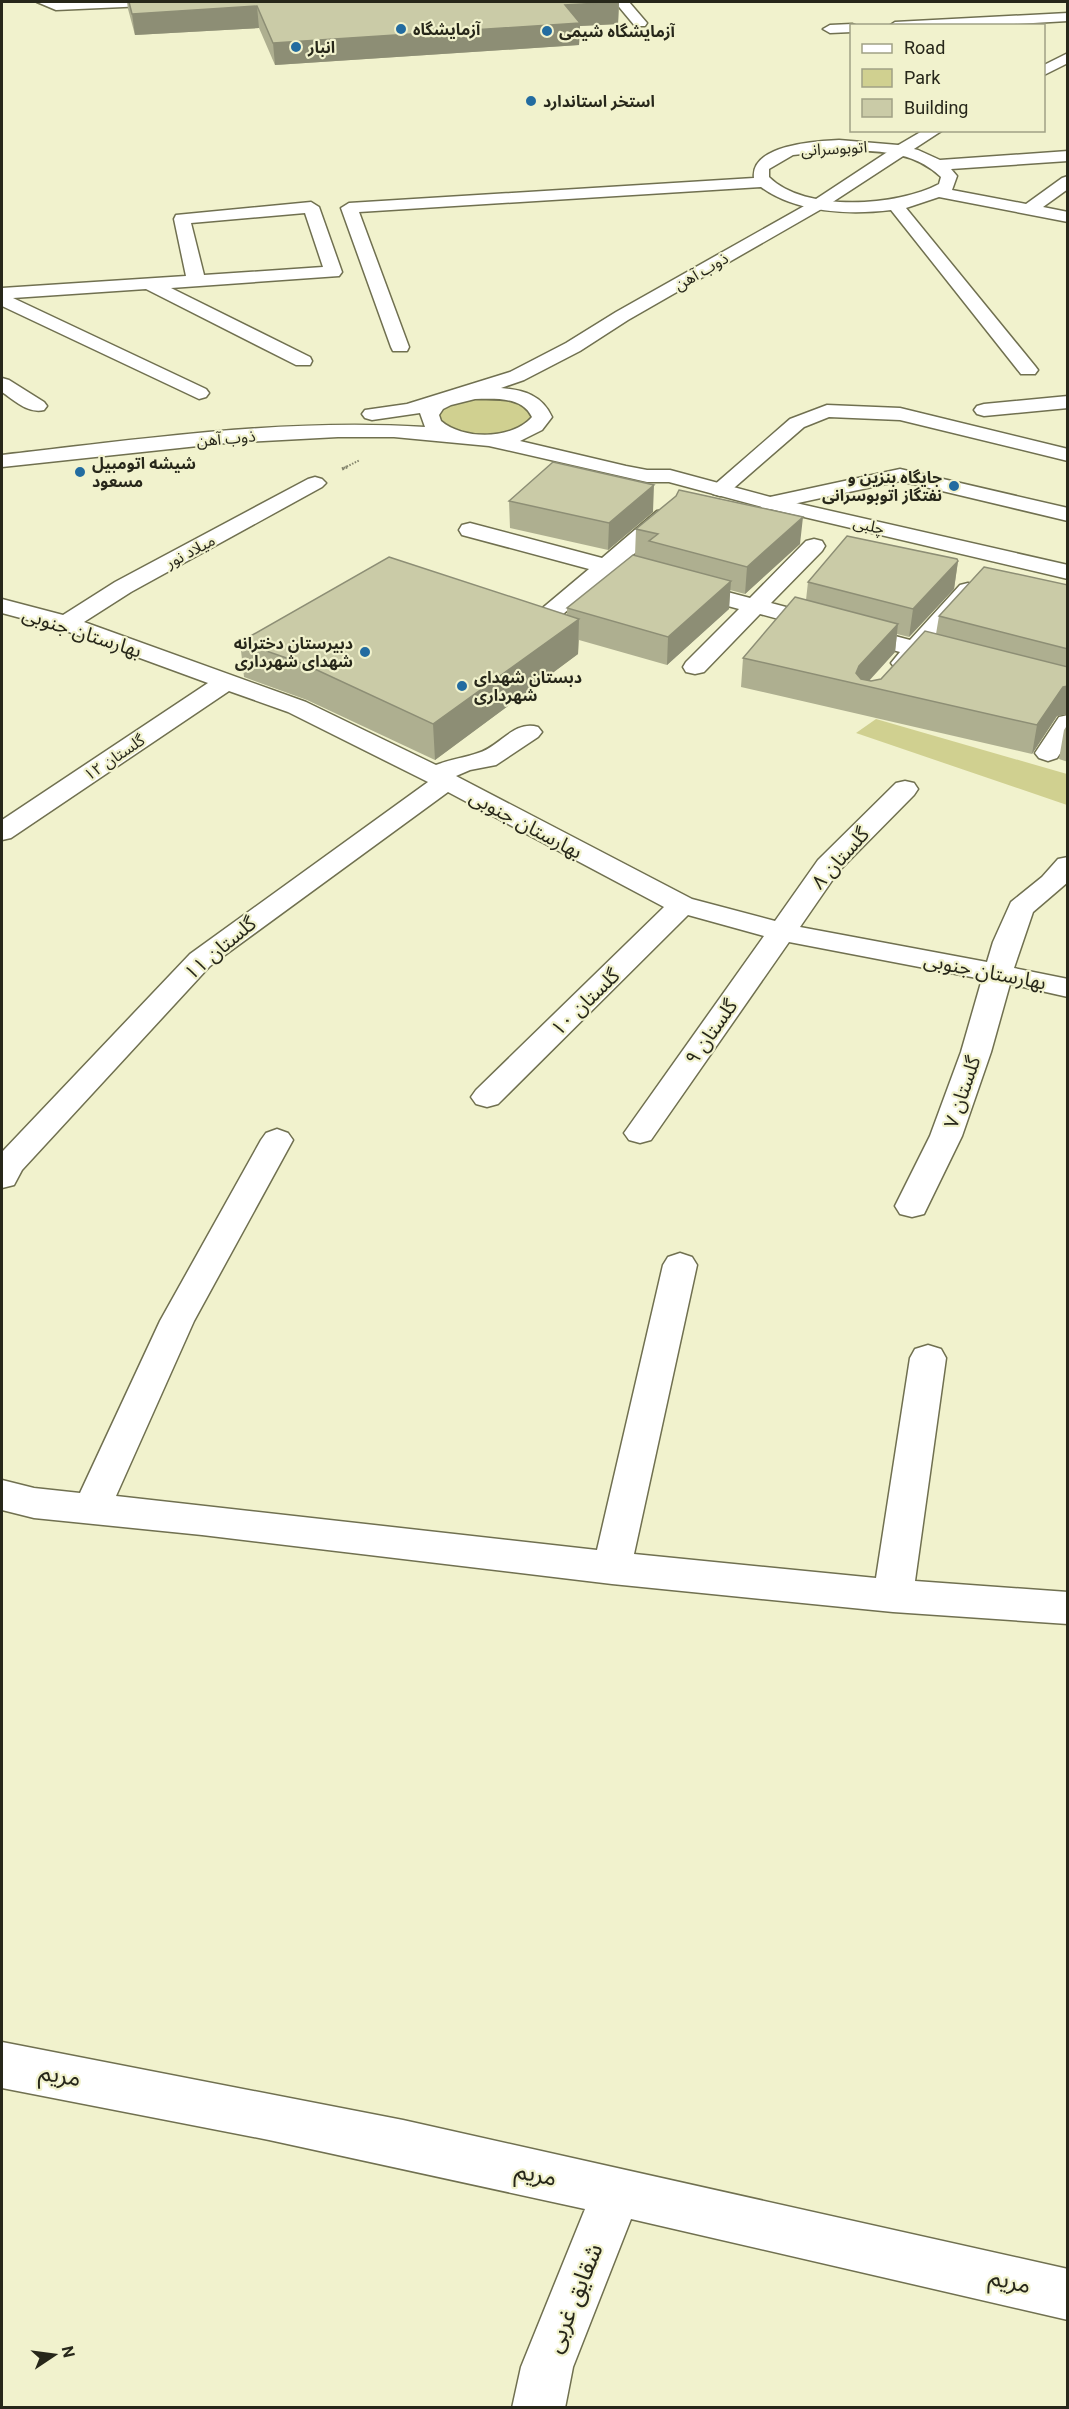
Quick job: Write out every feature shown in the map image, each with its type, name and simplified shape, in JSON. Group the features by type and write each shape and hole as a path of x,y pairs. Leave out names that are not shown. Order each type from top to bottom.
{"street":[{"path":"44,2 56,6 146,2"},
{"path":"622,2 640,23"},
{"path":"933,24 1068,17"},
{"path":"830,29 850,28"},
{"path":"1045,70 1068,57"},
{"name":"ذوب آهن","path":"2,452 409,410 517,376 573,347 622,316 819,204 900,150 932,132"},
{"name":"اتوبوسرانی","path":"764,182 761,168 770,159 787,151 839,145 900,150 922,156 940,165"},
{"path":"940,165 1068,156"},
{"path":"400,347 349,208 764,182 790,196 819,204 895,205 911,202 938,192 947,186 949,176 940,165"},
{"path":"1029,210 1068,181"},
{"path":"938,192 1068,217"},
{"path":"895,205 1028,370"},
{"path":"2,293 333,272 311,207 182,219 196,280"},
{"path":"148,283 303,361"},
{"path":"2,299 199,393"},
{"path":"2,384 37,406"},
{"path":"450,435 433,424 429,418 430,411 452,397 475,393 510,394 524,399 540,410 558,429"},
{"path":"984,410 1068,402"},
{"path":"486,439 518,434 530,429 542,417 540,410"},
{"path":"720,489 797,423 827,411 900,414 1068,455"},
{"name":"ذوب آهن","path":"2,461 294,432 416,431 486,439"},
{"path":"486,439 626,472 647,476 670,476"},
{"path":"579,441 652,466 670,476"},
{"path":"770,502 900,475 1068,515"},
{"name":"چلبی","path":"670,476 770,502 1068,572"},
{"name":"میلاد نور","path":"66,623 123,587 315,483"},
{"path":"541,621 665,516"},
{"path":"470,530 970,663"},
{"path":"695,667 757,607 814,546"},
{"path":"884,683 972,586"},
{"name":"بهارستان جنوبی","path":"2,606 66,623 297,707 441,778 682,905 782,932 1068,988"},
{"name":"گلستان ۱۲","path":"2,832 226,682"},
{"path":"1048,753 1068,722"},
{"path":"441,778 464,763 487,760 529,732"},
{"name":"گلستان ۱۱","path":"2,1177 8,1165 200,960 441,778"},
{"name":"گلستان ۸","path":"782,932 828,866 905,789"},
{"name":"گلستان ۷","path":"912,1206 920,1185 946,1136 976,1052 1006,942 1021,908 1052,883 1068,865"},
{"name":"گلستان ۱۰","path":"487,1097 682,905"},
{"name":"گلستان ۹","path":"640,1133 782,932"},
{"path":"91,1509 177,1321 277,1140"},
{"path":"612,1568 680,1265"},
{"path":"893,1596 928,1358"},
{"path":"2,1495 34,1503 612,1568 893,1596 1068,1608"},
{"name":"مریم","path":"2,2065 182,2097 618,2192 1068,2295"},
{"name":"شقایق غربی","path":"538,2408 547,2367 618,2192"}],"green space":[{"path":"473,396 518,400 534,418 512,431 488,436 464,432 439,423 438,410"},
{"path":"876,719 1067,774 1067,805 856,733"}],"building":[{"path":"129,2 619,2 565,5 580,23 273,43 257,6 132,14"},
{"path":"553,462 654,485 609,523 509,501"},
{"path":"679,490 803,517 747,567 649,541 658,534 636,529 676,496"},
{"path":"847,536 958,561 913,609 808,582"},
{"path":"633,555 731,581 668,637 567,608"},
{"path":"389,557 579,619 433,724 304,664 240,642"},
{"path":"984,567 1068,585 1068,649 939,616"},
{"path":"795,597 898,624 859,666 856,673 861,679 871,681 881,679 925,631 1068,667 1068,686 1063,687 1037,725 743,658"}],"place":[{"name":"آزمایشگاه","path":"401,29"},
{"name":"آزمایشگاه شیمی","path":"547,31"},
{"name":"انبار","path":"296,47"},
{"name":"استخر استاندارد","path":"531,101"},
{"name":"شیشه اتومبیل مسعود","path":"80,472"},
{"name":"جایگاه بنزین و نفتگاز اتوبوسرانی","path":"954,486"},
{"name":"دبیرستان دخترانه شهدای شهرداری","path":"365,652"},
{"name":"دبستان شهدای شهرداری","path":"462,686"}]}
